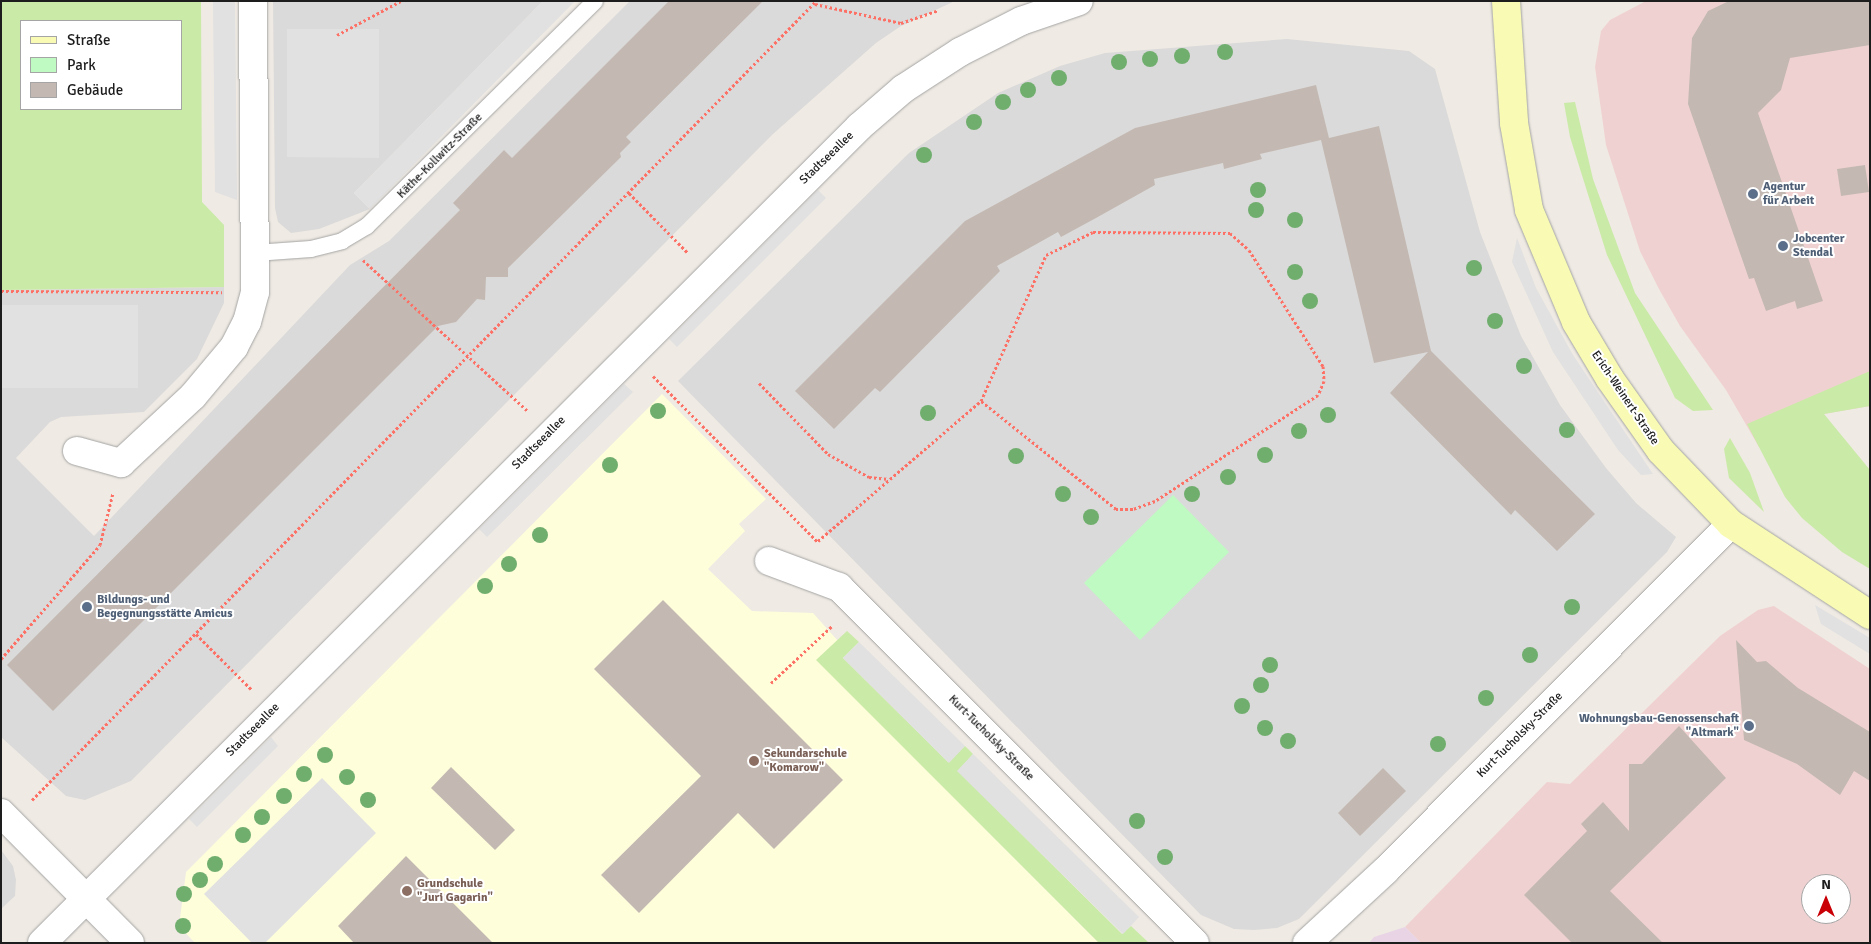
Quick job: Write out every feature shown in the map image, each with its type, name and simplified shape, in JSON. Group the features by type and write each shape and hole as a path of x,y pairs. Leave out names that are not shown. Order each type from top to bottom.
{"street":[{"path":"77,451 121,463 193,396 234,347 247,322 255,292 253,1"},
{"name":"Stadtseeallee","path":"42,943 816,167 903,89 990,36 1079,1"},
{"name":"Erich-Weinert-Straße","path":"1506,1 1519,160 1529,210 1548,262 1576,322 1610,379 1661,451 1731,524 1870,615"},
{"name":"Kurt-Tucholsky-Straße","path":"1307,943 1385,871 1731,524"},
{"name":"Kurt-Tucholsky-Straße","path":"769,561 848,596 1195,943"},
{"path":"6,817 130,943"}],"lane":[{"name":"Käthe-Kollwitz-Straße","path":"255,253 311,249 342,241 393,203 595,1"}],"path":[{"path":"337,35 401,1"},
{"path":"6,817 196,634 815,3 901,23 938,10"},
{"path":"629,193 708,274"},
{"path":"818,541 981,401 1046,255 1094,232 1230,234 1249,250 1323,366 1324,381 1318,395 1155,501 1133,509 1116,509 981,401"},
{"path":"342,241 552,431"},
{"path":"1,291 255,292"},
{"path":"630,353 818,541 848,596 770,683"},
{"path":"759,383 828,454 869,477 890,479"},
{"path":"1,659 100,545 121,463"},
{"path":"196,634 273,711"}],"shaded area":[{"path":"213,1 235,1 237,200 215,192"},
{"path":"273,1 543,1 354,193 370,209 319,229 291,233 278,222 275,208"},
{"path":"543,1 575,1 370,209 354,193"},
{"path":"630,1 955,1 901,26 876,43 773,134 131,781 85,800 66,796 1,737 1,290 224,287 224,303 197,359 144,412 61,417 50,422 16,458 94,536 350,265 389,241"},
{"path":"1646,1 1870,1 1870,406 1823,414 1759,447 1726,390 1680,326 1659,289 1640,251 1606,145 1595,67 1601,31 1610,20"},
{"path":"287,29 379,29 379,158 287,157"},
{"path":"1287,39 1409,51 1435,69 1480,232 1521,336 1560,405 1606,468 1636,503 1676,537 1667,552 1299,919 1277,928 1254,930 1234,929 1201,915 678,381 909,153 998,93 1060,66 1105,53"},
{"path":"818,190 826,198 677,347 669,339"},
{"path":"1517,238 1536,288 1573,355 1653,474 1641,475 1618,450 1553,352 1512,262"},
{"path":"1,305 138,305 138,388 1,388"},
{"path":"624,384 633,392 487,537 479,529"},
{"path":"662,394 766,499 739,524 745,531 708,569 752,611 813,613 838,641 817,660 1099,943 195,943 179,926 186,872"},
{"path":"1815,605 1870,638 1870,654 1821,624"},
{"name":"Wohnungsbau-Genossenschaft \"Altmark\"","path":"1774,606 1870,669 1870,943 1421,943 1405,927 1547,782 1570,784 1720,636 1758,610"},
{"path":"859,642 965,746 949,763 843,658"},
{"path":"271,737 278,746 197,827 189,819"},
{"path":"973,754 1139,917 1123,934 957,771"},
{"path":"322,778 376,833 265,943 252,943 204,894"},
{"path":"1,850 13,866 16,880 15,896 1,909"},
{"path":"1405,927 1421,943 1369,943 1374,937"}],"green space":[{"path":"1,1 201,1 202,202 224,225 224,287 1,290"},
{"path":"1575,102 1593,179 1635,293 1713,410 1693,411 1675,398 1607,255 1570,137 1564,103"},
{"path":"1870,371 1870,406 1824,414 1870,470 1870,569 1842,552 1802,518 1785,497 1747,424"},
{"path":"1730,438 1750,473 1764,512 1729,478 1724,449"},
{"path":"1173,495 1229,552 1140,640 1084,583"},
{"path":"847,631 859,642 843,658 948,762 965,746 973,754 958,771 1122,934 1131,926 1149,943 1099,943 816,660"}],"building":[{"path":"669,1 763,1 626,137 631,142 620,153 621,157 508,268 508,277 486,277 485,300 477,299 456,322 438,326 53,711 7,665 460,210 453,203 504,150 512,158"},
{"name":"Agentur für Arbeit","path":"1729,1 1870,1 1870,45 1790,58 1781,90 1758,113 1823,301 1797,309 1795,301 1766,311 1754,278 1749,279 1688,104 1692,38 1708,11"},
{"path":"1316,85 1329,138 1379,126 1431,351 1595,514 1557,551 1515,510 1511,515 1390,393 1428,352 1374,363 1321,140 1260,154 1262,159 1224,169 1223,163 1154,179 1155,185 1096,218 1061,237 1058,232 997,266 1000,271 880,392 875,388 834,429 795,391 965,221 1135,128"},
{"path":"1865,165 1869,192 1841,196 1837,169"},
{"name":"Sekundarschule \"Komarow\"","path":"663,600 843,780 774,849 738,813 639,913 601,875 701,776 594,669"},
{"path":"1736,640 1757,662 1766,661 1798,688 1870,732 1870,781 1854,771 1840,795 1797,764 1744,740"},
{"path":"1679,726 1726,778 1610,891 1663,943 1572,943 1524,895 1587,831 1581,824 1603,802 1629,831 1629,764 1642,764"},
{"path":"451,767 515,830 495,850 431,788"},
{"path":"1383,768 1406,791 1360,836 1338,813"},
{"name":"Grundschule \"Juri Gagarin\"","path":"406,856 493,943 354,943 338,926"}],"place":[{"name":"Agentur für Arbeit","path":"1753,194"},
{"name":"Jobcenter Stendal","path":"1783,246"},
{"name":"Bildungs- und Begegnungsstätte Amicus","path":"87,607"},
{"name":"Wohnungsbau-Genossenschaft \"Altmark\"","path":"1749,726"},
{"name":"Sekundarschule \"Komarow\"","path":"754,761"},
{"name":"Grundschule \"Juri Gagarin\"","path":"407,891"}]}
